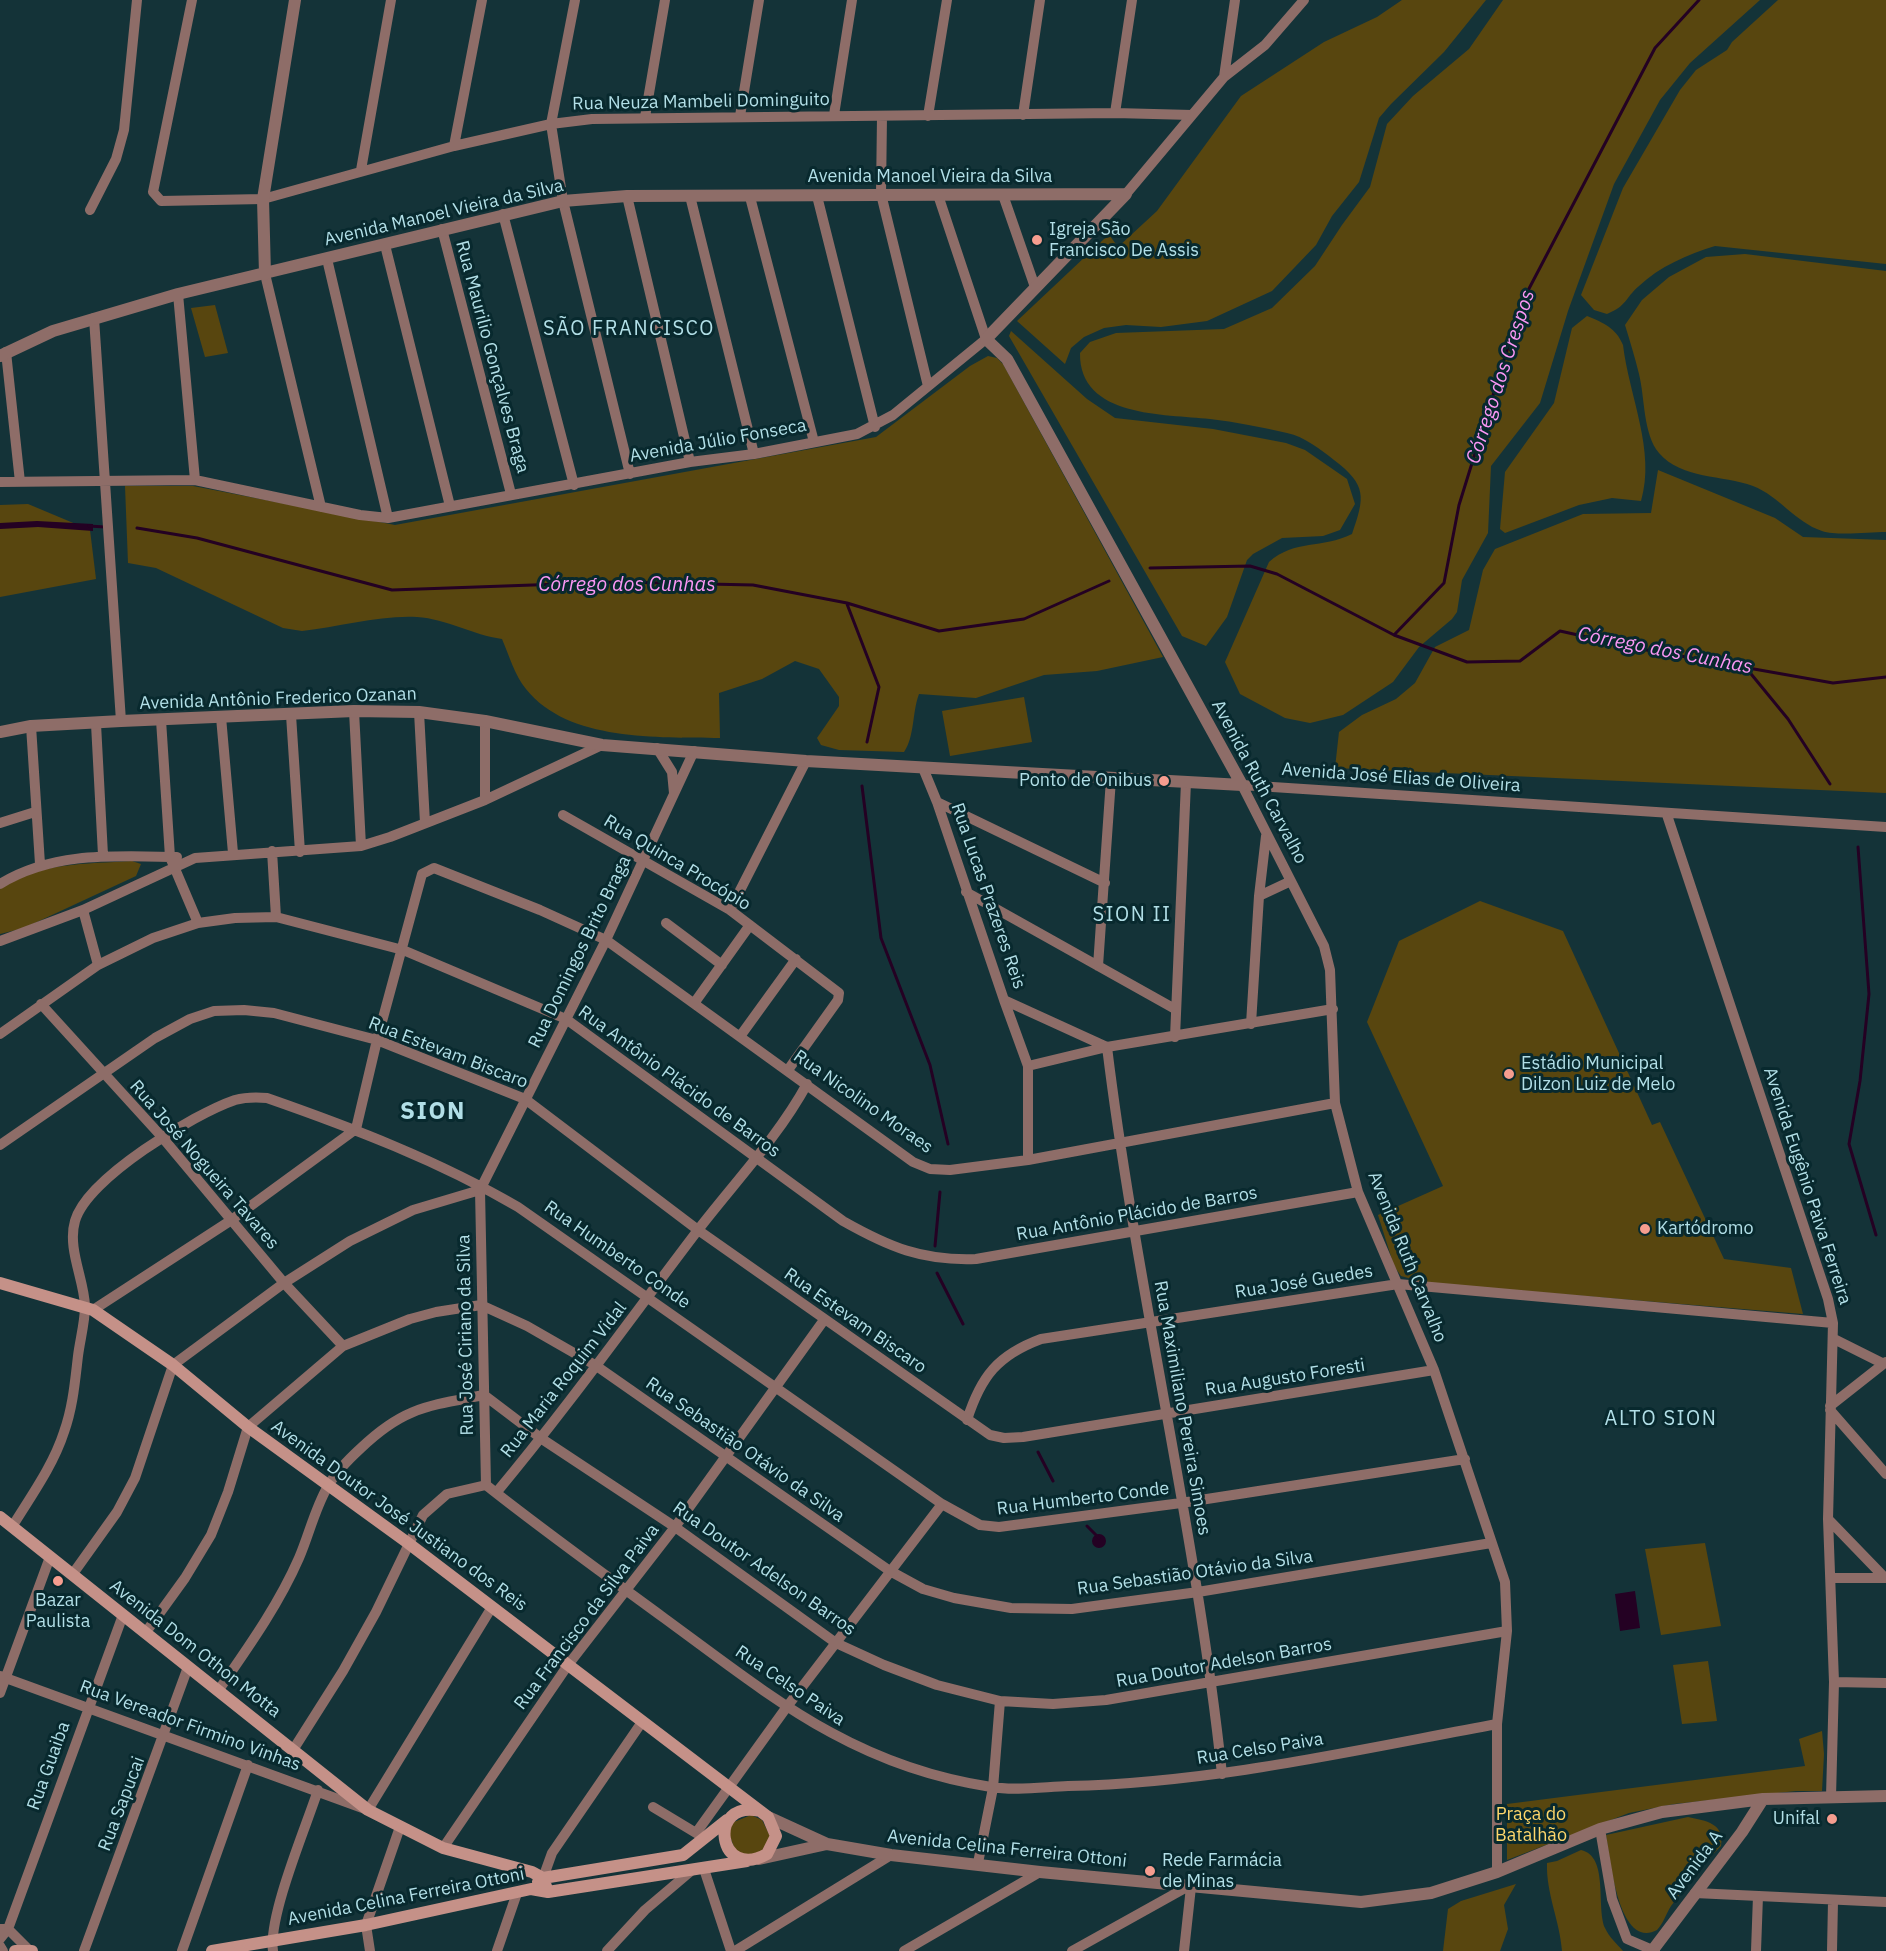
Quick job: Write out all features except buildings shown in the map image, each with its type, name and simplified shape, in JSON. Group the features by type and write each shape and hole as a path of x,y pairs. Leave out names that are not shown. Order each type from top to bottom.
{"main road":[{"name":"Avenida Doutor José Justiano dos Reis","path":"0,1283 89,1308 173,1365 248,1427 408,1543 764,1814"},
{"name":"Avenida Dom Othon Motta","path":"0,1517 368,1810 443,1848 532,1872 543,1878"},
{"path":"531,1889 543,1878 672,1858 693,1850 701,1836 739,1811 750,1809 764,1814 774,1826 773,1846 767,1854 753,1860 737,1858 728,1850 724,1839 724,1827 731,1817"},
{"name":"Avenida Celina Ferreira Ottoni","path":"212,1951 272,1946 531,1889 549,1892 753,1860"},
{"path":"543,1878 549,1892"},
{"path":"15,1951 30,1950"}],"street":[{"path":"90,210 116,159 124,130 137,0"},
{"name":"Rua Neuza Mambeli Dominguito","path":"192,0 153,192 161,201 263,198 454,146 551,124 645,117 1115,113 1192,115"},
{"path":"295,0 263,198 265,274 321,507"},
{"path":"361,170 391,0"},
{"path":"454,146 482,0"},
{"path":"575,0 551,124 563,201 630,474"},
{"path":"645,117 665,0"},
{"path":"740,116 759,0"},
{"path":"834,115 852,0"},
{"path":"928,116 947,0"},
{"path":"1023,115 1040,0"},
{"path":"1115,113 1132,0"},
{"path":"1224,77 1235,0"},
{"name":"Avenida Júlio Fonseca","path":"0,483 195,480 321,507 388,518 511,494 574,485 690,462 754,454 857,434 874,427 986,339 1126,194 1224,77 1265,45 1304,0"},
{"path":"882,116 881,194 928,386"},
{"name":"Avenida Manoel Vieira da Silva","path":"3,354 53,331 178,294 563,201 627,196 1126,194"},
{"path":"938,195 986,339"},
{"path":"1003,195 1035,287"},
{"path":"627,196 690,462"},
{"path":"690,196 754,454"},
{"path":"817,196 874,427"},
{"path":"750,197 814,442"},
{"path":"503,214 574,485"},
{"name":"Rua Maurilio Gonçalves Braga","path":"442,229 511,494"},
{"path":"385,245 450,506"},
{"path":"327,259 388,518"},
{"path":"178,294 195,480"},
{"path":"94,318 122,721"},
{"name":"Avenida Ruth Carvalho","path":"986,339 1007,359 1242,785 1324,946 1330,970 1333,1009 1335,1103 1359,1192 1434,1370 1505,1582 1507,1631 1497,1724 1497,1872"},
{"path":"3,354 20,482"},
{"path":"354,711 361,846"},
{"name":"Avenida Antônio Frederico Ozanan","path":"0,732 32,726 122,721 354,711 419,712 485,721 602,745 806,761"},
{"path":"419,712 425,823"},
{"path":"291,715 300,852"},
{"path":"221,717 233,854"},
{"path":"161,720 172,862 198,923"},
{"path":"485,721 485,800"},
{"path":"96,724 103,855"},
{"path":"32,726 35,812 40,864"},
{"path":"0,884 40,864 103,855 172,862 233,854 272,851 300,852 361,846 485,800 602,745"},
{"path":"657,748 672,772 674,797"},
{"name":"Rua Domingos Brito Braga","path":"481,1188 606,940 694,751"},
{"path":"730,910 806,761"},
{"name":"Avenida José Elias de Oliveira","path":"806,761 1242,785 1667,815 1886,827"},
{"name":"Rua Lucas Prazeres Reis","path":"923,768 937,802 1004,1000 1107,1047"},
{"path":"1098,966 1111,779"},
{"path":"1175,1037 1186,782"},
{"path":"937,802 1105,883"},
{"path":"0,823 35,812"},
{"name":"Rua Quinca Procópio","path":"563,815 730,910 838,993 838,1000 788,1070"},
{"name":"Avenida Eugênio Paiva Ferreira","path":"1667,815 1828,1299 1833,1323 1828,1519 1834,1682 1831,1797"},
{"path":"1251,1024 1259,896 1266,836"},
{"path":"272,851 276,917"},
{"path":"0,941 83,910 172,862"},
{"name":"Rua Nicolino Moraes","path":"403,950 422,874 434,868 540,910 606,940 741,1035 913,1162 930,1169 950,1170 1028,1160 1335,1103"},
{"path":"1259,896 1291,881"},
{"path":"966,892 1175,1009"},
{"path":"83,910 98,965"},
{"name":"Rua Antônio Plácido de Barros","path":"0,1034 98,965 153,938 198,923 235,918 276,917 403,950 566,1019 843,1221 880,1242 911,1254 945,1260 976,1259 1359,1192"},
{"path":"666,923 722,965"},
{"path":"695,1002 750,925"},
{"path":"89,1308 230,1221 356,1129 377,1040 403,950"},
{"path":"741,1035 796,959"},
{"path":"1004,1000 1028,1066 1028,1160"},
{"name":"Rua José Nogueira Tavares","path":"41,1004 162,1137 284,1284 343,1346"},
{"path":"1028,1066 1107,1047 1333,1009"},
{"name":"Rua Estevam Biscaro","path":"0,1144 101,1072 164,1033 190,1019 214,1011 244,1010 274,1013 377,1040 525,1099 698,1230 967,1420"},
{"path":"0,1025 12,1024"},
{"name":"Rua Maximiliano Pereira Simoes","path":"1107,1047 1119,1143 1198,1592 1212,1681 1222,1774"},
{"name":"Rua Maria Roquim Vidal","path":"496,1493 542,1438 595,1365 650,1297 698,1230 756,1157 807,1084"},
{"name":"Rua Humberto Conde","path":"12,1527 47,1472 64,1431 73,1398 89,1308 74,1239 75,1222 81,1206 109,1178 162,1137 209,1111 253,1096 267,1098 356,1129 518,1206 942,1504 974,1523 999,1527 1181,1503 1465,1459"},
{"path":"72,1575 117,1512 135,1478 173,1365 284,1284 383,1223 413,1210 481,1188"},
{"name":"Rua José Ciriano da Silva","path":"481,1188 481,1305 486,1485"},
{"name":"Rua José Guedes","path":"967,1420 983,1380 1000,1360 1018,1348 1041,1339 1398,1284 1833,1323"},
{"path":"146,1632 211,1535 228,1492 248,1427 343,1346 410,1319 436,1312 481,1305"},
{"name":"Rua Sebastião Otávio da Silva","path":"481,1305 527,1326 595,1365 890,1571 923,1589 1011,1608 1072,1609 1198,1592 1491,1544"},
{"name":"Rua Francisco da Silva Paiva","path":"443,1848 568,1665 675,1527 824,1320"},
{"path":"1834,1339 1884,1362 1830,1408 1886,1474"},
{"name":"Rua Augusto Foresti","path":"967,1420 990,1435 1004,1438 1434,1370"},
{"path":"218,1692 262,1627 299,1560 328,1486 348,1460 384,1426 425,1406 484,1395"},
{"name":"Rua Doutor Adelson Barros","path":"484,1395 542,1438 675,1527 836,1643 937,1686 1000,1701 1053,1704 1106,1700 1507,1631"},
{"path":"292,1750 349,1661 376,1612 423,1515 436,1501 462,1488 486,1485"},
{"name":"Rua Celso Paiva","path":"486,1485 786,1708 843,1741 885,1760 933,1775 993,1788 1102,1786 1222,1774 1497,1724"},
{"path":"653,1807 701,1836 727,1786 942,1504"},
{"path":"1828,1519 1886,1578"},
{"path":"0,1693 3,1677 50,1557"},
{"path":"1831,1578 1886,1578"},
{"path":"368,1810 492,1607"},
{"name":"Rua Guaiba","path":"0,1939 123,1615"},
{"name":"Rua Sapucai","path":"84,1951 188,1667"},
{"name":"Rua Vereador Firmino Vinhas","path":"3,1677 368,1810"},
{"path":"1834,1682 1886,1683"},
{"path":"978,1863 993,1788 1000,1701"},
{"path":"543,1878 552,1853 642,1722"},
{"path":"182,1951 248,1765"},
{"path":"272,1946 278,1907 318,1790"},
{"name":"Avenida Celina Ferreira Ottoni","path":"753,1860 827,1844 891,1855 978,1863 1040,1872 1361,1902 1431,1893 1497,1872 1600,1829 1662,1812 1763,1799 1886,1796"},
{"name":"Avenida A","path":"1654,1950 1742,1833 1763,1799"},
{"name":"Avenida Doutor José Justiano dos Reis","path":"764,1814 827,1844"},
{"path":"370,1951 366,1925 400,1827"},
{"path":"1600,1829 1619,1923 1627,1939 1654,1950"},
{"path":"704,1869 733,1951 891,1855"},
{"path":"607,1951 645,1910 691,1871"},
{"path":"904,1951 1040,1872"},
{"path":"1072,1951 1189,1887"},
{"path":"1184,1951 1189,1887"},
{"path":"497,1951 517,1893"},
{"path":"1695,1893 1886,1902"},
{"path":"1756,1951 1758,1896"},
{"path":"1832,1951 1833,1901"},
{"path":"4,1929 30,1950"},
{"path":"0,1946 3,1951"}],"green space":[{"path":"1402,0 1486,0 1444,52 1379,118 1359,182 1332,216 1316,245 1272,291 1207,321 1161,327 1126,325 1104,328 1084,337 1071,348 1065,364 1017,321 1104,239 1110,236 1118,247 1157,211 1241,96 1324,42 1377,17"},
{"path":"1503,0 1760,0 1690,63 1660,100 1614,184 1568,311 1540,403 1491,466 1488,533 1462,580 1457,612 1419,647 1393,682 1343,715 1310,723 1285,718 1240,694 1225,662 1269,562 1289,550 1341,539 1352,534 1361,501 1358,485 1345,469 1300,437 1229,422 1149,413 1109,401 1094,390 1083,374 1080,353 1090,342 1116,333 1224,329 1272,308 1315,266 1370,187 1387,124 1413,96 1469,49"},
{"path":"1778,0 1886,0 1886,264 1715,246 1684,257 1665,267 1639,286 1614,311 1607,314 1594,310 1581,295 1623,188 1680,90 1696,70 1727,50 1732,42"},
{"path":"1745,254 1886,271 1886,532 1844,534 1822,531 1803,522 1762,490 1741,482 1679,468 1659,453 1654,445 1647,426 1639,374 1625,325 1642,300 1669,277 1706,257"},
{"path":"215,305 228,353 205,357 191,308"},
{"path":"1587,316 1609,327 1617,334 1623,345 1643,443 1645,482 1641,501 1612,498 1579,505 1505,533 1500,529 1505,472 1554,403 1572,328"},
{"path":"1011,331 1087,399 1115,418 1213,429 1286,443 1305,450 1347,479 1355,504 1340,530 1323,536 1282,538 1253,554 1247,560 1227,617 1206,646 1182,636 1009,336"},
{"path":"988,356 997,358 1003,364 1163,657 1097,671 1044,675 976,698 919,694 910,739 904,752 839,750 821,745 817,738 839,706 839,697 819,669 795,661 762,679 719,693 720,738 616,733 590,728 565,719 544,706 522,684 502,639 417,617 374,619 302,631 283,628 156,568 128,563 125,486 193,486 395,525 876,437 970,366"},
{"path":"1658,470 1775,518 1803,537 1886,540 1886,793 1335,768 1339,732 1362,715 1396,699 1415,683 1435,647 1469,630 1483,570 1495,549 1583,514 1651,513"},
{"path":"28,504 90,530 96,579 0,597 0,505"},
{"path":"1024,697 1032,742 950,756 942,711"},
{"path":"132,861 141,864 136,876 24,928 0,934 0,889 15,880 63,866"},
{"name":"Estádio Municipal Dilzon Luiz de Melo","path":"1480,901 1563,931 1652,1125 1660,1122 1724,1259 1791,1268 1803,1314 1426,1283 1401,1276 1394,1266 1378,1215 1443,1186 1367,1022 1399,941"},
{"path":"1705,1543 1721,1626 1661,1635 1645,1549"},
{"path":"1708,1661 1717,1721 1682,1724 1673,1665"},
{"name":"Praça do Batalhão","path":"1822,1731 1824,1754 1822,1791 1796,1791 1674,1804 1629,1813 1507,1860 1507,1804 1805,1766 1799,1739"},
{"path":"751,1815 762,1820 770,1836 760,1855 737,1855 728,1831 734,1822"},
{"path":"1688,1817 1713,1824 1720,1832 1721,1846 1677,1898 1657,1930 1644,1933 1633,1927 1618,1898 1606,1835"},
{"path":"1581,1850 1590,1854 1595,1862 1599,1872 1605,1928 1623,1951 1562,1951 1549,1886 1547,1863"},
{"path":"1516,1884 1504,1905 1508,1929 1500,1951 1443,1951 1448,1909 1461,1901"}],"shaded area":[{"path":"37,521 93,524 93,531 38,527 0,529 0,523"},
{"path":"1096,1534 1102,1534 1106,1541 1102,1548 1096,1548 1092,1544 1092,1538"},
{"path":"1635,1591 1640,1628 1620,1631 1615,1594"}],"waterway":[{"name":"Córrego dos Crespos","path":"1394,635 1444,583 1459,505 1522,302 1655,48 1699,0"},
{"name":"Córrego dos Cunhas","path":"89,526 105,527"},
{"name":"Córrego dos Cunhas","path":"137,528 197,538 392,590 617,582 753,585 847,603 939,631 1024,619 1109,581"},
{"name":"Córrego dos Cunhas","path":"1150,568 1250,566 1277,574 1394,635 1467,662 1520,661 1560,631 1641,649 1833,683 1886,677"},
{"path":"847,604 879,687 867,742"},
{"path":"1747,669 1788,719 1830,784"},
{"path":"862,786 881,938 930,1065 948,1144"},
{"path":"1858,847 1869,994 1860,1081 1849,1144 1876,1235"},
{"path":"935,1246 940,1192"},
{"path":"937,1273 963,1324"},
{"path":"1038,1452 1053,1481"},
{"path":"1087,1526 1099,1538"}],"place":[{"name":"Igreja São Francisco De Assis","path":"1037,240"},
{"name":"Ponto de Onibus","path":"1164,781"},
{"name":"Estádio Municipal Dilzon Luiz de Melo","path":"1509,1074"},
{"name":"Kartódromo","path":"1645,1229"},
{"name":"Bazar Paulista","path":"58,1581"},
{"name":"Unifal","path":"1832,1819"},
{"name":"Rede Farmácia de Minas","path":"1150,1871"}],"district":[{"name":"SÃO FRANCISCO","path":"629,329"},
{"name":"SION II","path":"1132,915"},
{"name":"SION","path":"433,1112"},
{"name":"ALTO SION","path":"1661,1419"}]}
